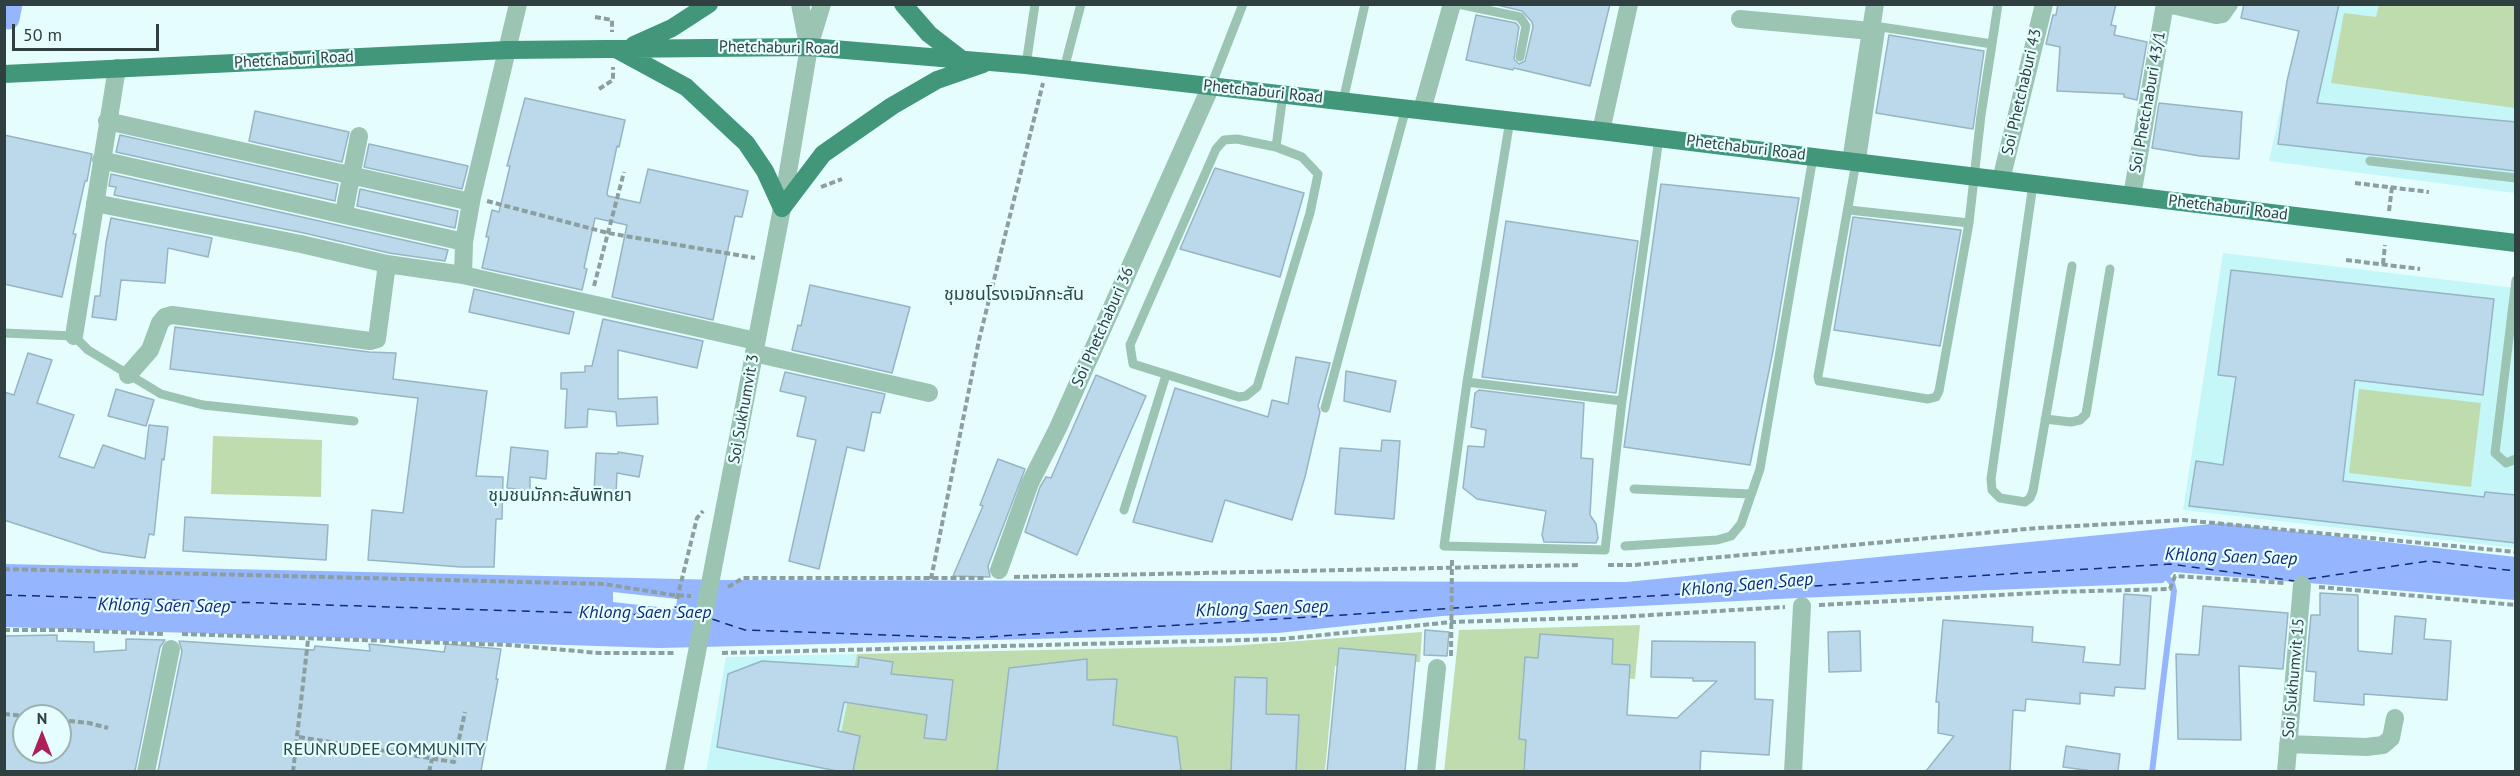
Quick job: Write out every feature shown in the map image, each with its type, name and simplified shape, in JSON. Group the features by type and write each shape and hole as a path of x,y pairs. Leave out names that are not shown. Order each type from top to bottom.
{"main road":[{"path":"620,48 672,28 709,4"},
{"path":"903,4 929,34 960,58"},
{"name":"Phetchaburi Road","path":"4,75 507,50 809,47 960,58 1414,109 2516,243"},
{"path":"620,48 686,87 746,142 765,171 782,208 823,154 891,106 937,80 987,62"}],"street":[{"path":"463,275 464,242 471,200 518,4"},
{"path":"800,4 809,47"},
{"path":"809,47 822,4"},
{"path":"1414,109 1452,4"},
{"path":"1601,131 1629,4"},
{"path":"1856,162 1875,4"},
{"name":"Soi Phetchaburi 43","path":"2001,180 2044,4"},
{"name":"Soi Phetchaburi 43/1","path":"2132,196 2164,9 2172,5 2216,15 2222,14 2229,4"},
{"path":"1740,19 1871,31"},
{"name":"Soi Sukhumvit 3","path":"674,771 723,522 770,261 782,208 809,47"},
{"path":"74,336 117,68"},
{"name":"Soi Phetchaburi 36","path":"999,570 1030,483 1058,428 1212,86"},
{"path":"107,121 471,200"},
{"path":"344,213 359,136"},
{"path":"101,160 344,213 464,242"},
{"path":"95,203 302,244 387,264 463,275 590,304 929,393"},
{"path":"128,375 150,350 160,323 165,317 172,315 370,342 377,339 387,264"},
{"name":"Soi Sukhumvit 15","path":"2286,771 2302,585"},
{"path":"1793,771 1803,606"},
{"path":"146,771 171,649"},
{"path":"1426,771 1444,667"},
{"path":"2288,744 2366,747 2383,745 2391,738 2395,718"}],"lane":[{"path":"1026,65 1035,4"},
{"path":"1055,68 1081,4"},
{"path":"1212,86 1243,4"},
{"path":"1343,101 1365,4"},
{"path":"1458,4 1520,17 1526,26 1520,57"},
{"path":"1992,44 1881,27 1818,376 1819,381 1928,399 1936,397 1939,391 1969,222 1998,4"},
{"path":"1276,147 1283,94"},
{"path":"1325,408 1414,109"},
{"path":"1509,120 1467,382 1444,546 1605,550 1622,401 1659,138"},
{"path":"1229,139 1276,147 1302,157 1318,174 1310,213 1259,374 1257,387 1246,396 1232,396 1133,364 1130,345 1216,149 1224,140 1229,139"},
{"path":"1625,546 1717,540 1731,536 1741,525 1760,469 1813,157"},
{"path":"2370,161 2516,178"},
{"path":"2033,184 1991,479 1992,490 2000,498 2025,502 2030,498 2072,266"},
{"path":"1849,210 1969,222"},
{"path":"2045,419 2071,422 2080,420 2086,414 2110,269"},
{"path":"2516,280 2495,453 2506,463 2516,459"},
{"path":"4,333 74,336 88,350 161,394 203,405 354,421"},
{"path":"1124,510 1166,375"},
{"path":"1467,382 1622,401"},
{"path":"1634,489 1750,494"}],"path":[{"path":"595,17 612,20"},
{"path":"723,590 742,578 931,579 979,340 1055,68"},
{"path":"598,89 613,81"},
{"path":"590,304 624,172"},
{"path":"816,189 842,179"},
{"path":"2355,183 2429,192"},
{"path":"471,200 608,233 770,261"},
{"path":"2346,260 2420,269"},
{"path":"678,597 697,518 703,510"},
{"path":"2038,528 2183,520 2516,552"},
{"path":"4,568 604,584 678,597 702,596"},
{"path":"1444,667 1452,622 1451,570"},
{"path":"723,653 1282,639 1452,622 1618,617 2053,592 2170,589 2175,576 2516,605"},
{"path":"4,630 68,630 308,640 509,645 599,653 676,653"},
{"path":"293,771 299,737 308,640"},
{"path":"299,737 454,762 465,712"},
{"path":"72,722 108,728"},
{"path":"429,771 432,759"}],"shaded area":[{"path":"2304,5 2515,5 2515,193 2269,161"},
{"path":"2223,253 2515,288 2515,548 2183,510"},
{"path":"857,654 833,771 706,772 726,657"}],"green space":[{"path":"2379,4 2515,5 2515,108 2331,83 2344,13 2376,17"},
{"path":"2359,389 2481,403 2471,487 2349,473"},
{"path":"213,436 322,440 321,497 211,494"},
{"path":"1640,625 1635,679 1536,673 1523,771 1444,772 1459,630"},
{"path":"1422,632 1420,662 1335,666 1325,771 833,772 857,654 1230,646"}],"water":[{"name":"Khlong Saen Saep","path":"2221,523 2516,557 2515,600 2174,572 2163,583 1442,616 1278,633 659,648 5,627 5,564 725,580 1626,582"}],"pier":[{"path":"613,592 677,599 676,609 613,602"}],"building":[{"path":"1493,4 1610,4 1590,86 1514,68 1513,70 1466,60 1476,15 1516,23 1519,27 1514,59 1519,64 1525,61 1533,27 1532,22 1522,11"},
{"path":"2058,4 2116,4 2111,25 2116,26 2114,35 2147,42 2137,100 2124,97 2124,94 2057,91 2060,47 2046,44"},
{"path":"2244,4 2339,4 2317,103 2516,122 2516,171 2278,144 2287,81 2299,31 2241,18"},
{"path":"1889,35 1984,51 1973,129 1876,113"},
{"path":"525,98 625,120 619,147 617,146 608,196 640,203 648,169 748,191 742,217 735,216 713,320 612,297 627,225 595,218 584,268 587,269 582,290 482,268 492,210 499,212 510,166 507,166"},
{"path":"2159,103 2242,112 2239,159 2200,156 2152,148"},
{"path":"255,111 349,132 342,162 249,141"},
{"path":"4,135 92,154 73,234 76,234 62,297 4,284"},
{"path":"120,135 338,184 335,201 116,152"},
{"path":"369,144 468,166 462,189 364,167"},
{"path":"1215,168 1304,193 1280,277 1180,249"},
{"path":"111,174 448,250 445,261 389,253 304,233 114,195 116,187 109,186"},
{"path":"1661,184 1799,198 1773,351 1750,465 1624,447"},
{"path":"360,189 458,211 455,228 357,206"},
{"path":"1853,217 1961,230 1940,346 1834,330"},
{"path":"111,218 212,238 208,257 168,248 165,283 121,280 116,320 92,317 95,296 100,296"},
{"path":"1506,221 1638,241 1616,393 1482,377"},
{"path":"2231,270 2494,299 2483,395 2355,380 2343,481 2484,497 2485,492 2516,495 2516,543 2189,506 2196,461 2223,465 2236,377 2218,375"},
{"path":"810,285 910,307 892,373 792,350 798,325 801,326"},
{"path":"474,289 574,312 569,334 469,312"},
{"path":"603,319 703,341 697,368 618,350 618,399 657,397 658,424 617,426 616,412 588,409 587,427 565,428 567,389 561,389 561,373 585,372 585,366 592,366"},
{"path":"175,327 369,352 396,353 393,379 487,391 476,476 503,477 502,519 496,519 494,567 461,567 368,560 372,510 403,513 418,398 170,369"},
{"path":"28,353 52,360 37,403 74,415 59,457 94,468 103,445 145,459 149,425 168,427 164,460 162,459 154,535 149,534 145,558 102,552 4,520 4,392 14,395"},
{"path":"1296,357 1330,363 1318,406 1320,412 1305,477 1292,520 1225,500 1212,542 1133,522 1175,388 1268,417 1272,400 1288,404"},
{"path":"1346,371 1396,381 1390,412 1344,401"},
{"path":"785,372 885,394 880,413 872,412 864,451 847,447 819,569 789,561 816,440 797,436 806,397 780,391"},
{"path":"1096,375 1146,396 1077,555 1025,532 1040,487 1046,477 1051,478"},
{"path":"116,389 154,400 146,426 108,416"},
{"path":"1479,390 1584,403 1581,458 1593,459 1590,515 1596,524 1598,538 1596,543 1544,542 1542,535 1546,511 1477,499 1463,488 1468,446 1484,447 1486,430 1471,427 1475,393"},
{"path":"1382,440 1400,441 1394,519 1335,514 1340,448 1381,451"},
{"path":"511,447 548,451 546,479 530,477 530,491 507,488"},
{"path":"618,452 643,456 639,477 617,473 616,494 594,493 596,453 618,454"},
{"path":"998,459 1025,469 988,566 990,577 953,576 983,506 980,505"},
{"path":"185,517 328,525 326,560 183,551"},
{"path":"2320,593 2358,595 2358,651 2392,654 2395,616 2426,619 2424,639 2451,641 2447,700 2364,694 2364,705 2314,701 2316,672 2306,671 2311,615 2320,615"},
{"path":"2124,594 2151,596 2145,689 2115,687 2114,696 2080,693 2080,704 2026,699 2025,711 2013,710 2010,771 1926,771 1954,736 1938,733 1939,702 1936,702 1943,620 2033,627 2032,642 2085,647 2083,662 2120,665"},
{"path":"2203,606 2288,613 2283,669 2239,666 2241,740 2178,739 2176,654 2199,655"},
{"path":"1425,630 1449,632 1447,656 1424,655"},
{"path":"1860,631 1861,671 1829,672 1828,632"},
{"path":"1540,634 1613,639 1612,664 1630,665 1627,715 1677,718 1717,681 1651,677 1652,641 1755,642 1755,699 1773,700 1769,755 1701,751 1700,771 1524,771 1526,740 1519,739 1525,657 1538,658"},
{"path":"57,635 57,641 94,642 94,652 126,650 126,639 165,640 160,647 135,771 4,771 4,636"},
{"path":"179,641 314,650 315,646 370,651 369,644 444,652 446,644 501,649 496,679 498,679 481,771 158,771 182,651"},
{"path":"1339,648 1416,655 1405,771 1327,771"},
{"path":"859,657 893,662 891,674 953,680 946,740 924,738 927,715 844,702 838,731 860,736 853,771 837,771 717,747 728,674 762,661 858,667"},
{"path":"1087,659 1087,680 1117,679 1113,725 1177,737 1181,771 997,771 1009,668"},
{"path":"1235,677 1267,678 1266,714 1299,715 1296,771 1231,771"},
{"path":"2066,746 2120,754 2118,771 2092,771 2063,767"}],"waterway":[{"path":"9,19 12,4"},
{"path":"2152,772 2174,591 2172,583 2163,573"}],"ferry route":[{"path":"2308,579 2428,561 2516,571"},
{"path":"712,619 745,630 969,638 2170,564 2295,581"},
{"path":"4,595 649,615 675,607 696,614"}],"district":[{"name":"ชุมชนโรงเจมักกะสัน","path":"1014,295"},
{"name":"ชุมชนมักกะสันพิทยา","path":"560,496"},
{"name":"REUNRUDEE COMMUNITY","path":"384,750"}]}
